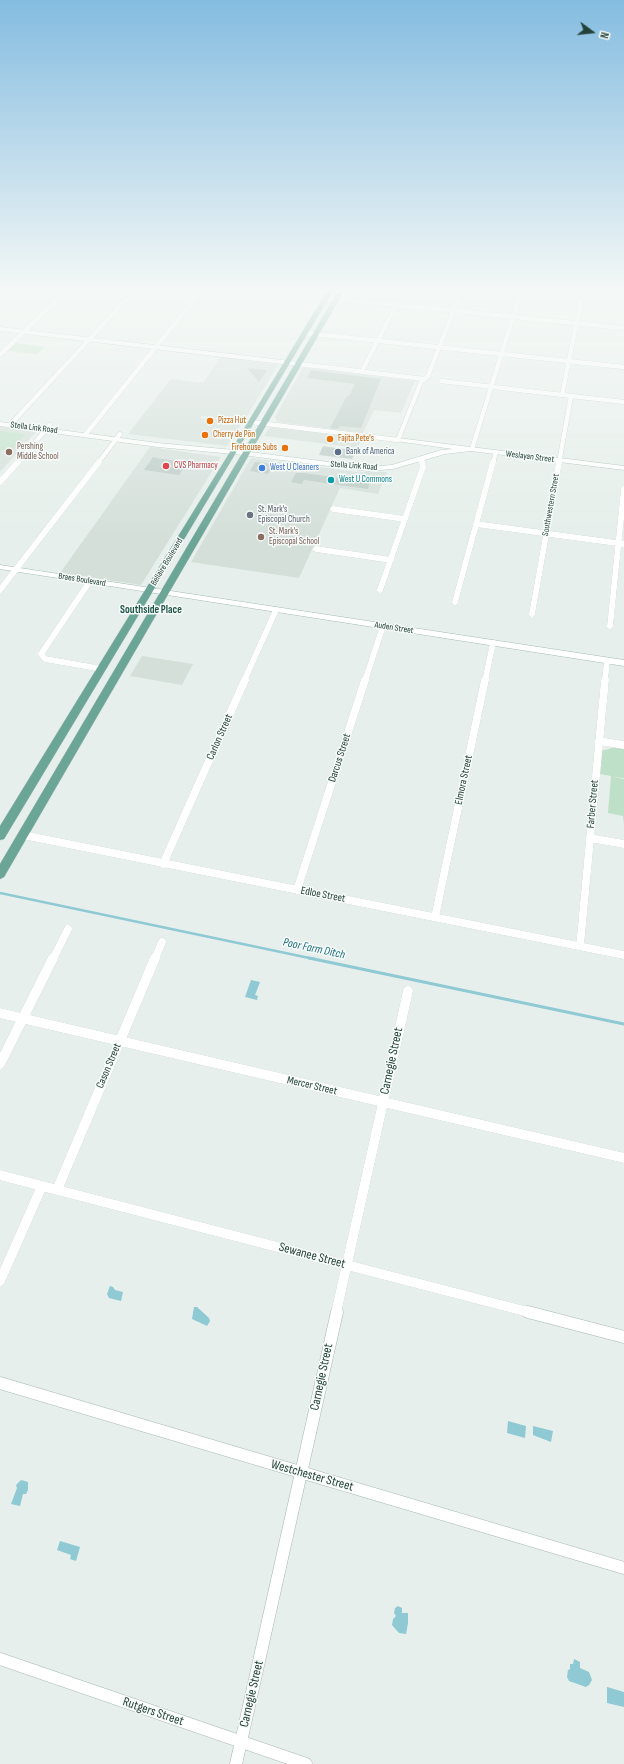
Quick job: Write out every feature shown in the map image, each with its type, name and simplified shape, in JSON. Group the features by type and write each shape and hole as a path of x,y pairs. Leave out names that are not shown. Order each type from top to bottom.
{"main road":[{"name":"Bellaire Boulevard","path":"2,834 280,373"},
{"name":"Bellaire Boulevard","path":"0,874 245,453 293,373"},
{"path":"215,483 227,485"},
{"path":"185,532 199,534"},
{"path":"91,687 108,690"},
{"path":"46,761 65,764"},
{"path":"2,834 23,835"}],"street":[{"path":"10,425 58,373"},
{"path":"87,433 135,373"},
{"path":"374,373 424,379"},
{"path":"398,440 422,382 429,373"},
{"path":"472,449 496,373"},
{"path":"562,394 566,373"},
{"path":"441,381 624,402"},
{"name":"Southwestern Street","path":"532,614 571,396"},
{"name":"Stella Link Road","path":"0,417 87,433 368,469 393,467 444,452 472,449"},
{"name":"Weslayan Street","path":"252,422 624,468"},
{"name":"Stella Link Road","path":"0,424 48,427"},
{"path":"0,482 48,427"},
{"path":"0,590 118,437"},
{"path":"436,445 444,452"},
{"path":"455,602 496,452"},
{"path":"380,590 423,467 422,459"},
{"path":"610,626 621,543 624,489"},
{"path":"333,509 405,519"},
{"path":"476,524 621,543"},
{"path":"316,549 391,560"},
{"name":"Braes Boulevard","path":"0,566 164,593"},
{"path":"90,581 41,654 45,659 102,669"},
{"name":"Auden Street","path":"164,593 624,663"},
{"name":"Carlon Street","path":"163,864 276,610"},
{"name":"Darcus Street","path":"297,890 383,626"},
{"name":"Elmora Street","path":"435,917 493,643"},
{"name":"Farber Street","path":"580,946 607,661"},
{"path":"599,740 624,745"},
{"name":"Edloe Street","path":"23,835 624,955"},
{"path":"590,838 624,844"},
{"path":"0,1064 68,929"},
{"name":"Cason Street","path":"57,1190 162,942"},
{"name":"Carnegie Street","path":"236,1764 408,990"},
{"name":"Mercer Street","path":"0,1013 624,1158"},
{"name":"Sewanee Street","path":"0,1175 624,1337"},
{"path":"0,1281 42,1186"},
{"name":"Westchester Street","path":"0,1383 624,1568"},
{"name":"Rutgers Street","path":"0,1659 306,1764"}],"shaded area":[{"path":"210,373 273,373 244,421 202,416 200,418 242,423 227,446 128,434 171,379 203,383"},
{"path":"299,373 354,373 415,381 401,413 374,410 363,433 277,422 275,417"},
{"name":"Pershing Middle School","path":"0,427 36,432 0,472"},
{"path":"270,427 362,438 358,448 264,436"},
{"path":"150,447 221,457 141,585 60,573"},
{"name":"St. Mark's Episcopal School","path":"251,458 357,472 387,472 378,494 340,488 299,578 191,562"},
{"path":"142,656 193,664 182,685 130,676"}],"green space":[{"path":"0,431 25,434 10,451 0,450"},
{"path":"620,746 624,747 624,778 612,777 624,779 624,824 623,816 608,813 611,776 600,774 601,751"}],"water":[{"path":"251,980 260,982 255,995 258,996 257,1000 245,997"},
{"path":"110,1286 115,1290 123,1292 121,1301 109,1298 107,1294"},
{"path":"194,1307 197,1307 209,1318 210,1321 207,1326 192,1319"},
{"path":"508,1421 526,1426 525,1438 507,1433"},
{"path":"533,1426 553,1431 551,1442 533,1435"},
{"path":"21,1480 28,1482 28,1490 26,1494 23,1494 20,1506 11,1504 17,1488 16,1485"},
{"path":"60,1541 80,1547 76,1561 70,1559 71,1555 57,1550"},
{"path":"398,1606 402,1608 402,1613 408,1613 406,1634 399,1633 392,1625 393,1619 396,1616 394,1613 395,1608"},
{"path":"574,1659 580,1662 580,1668 589,1672 592,1680 586,1687 569,1681 567,1677 570,1664 573,1664"},
{"path":"607,1687 624,1692 624,1707 607,1703"}],"building":[{"path":"252,373 265,373 259,382"},
{"path":"309,373 337,373 381,379 361,428 340,426 338,429 330,428 355,384 307,378"},
{"name":"Bank of America","path":"323,446 356,450 352,459 319,455"},
{"name":"CVS Pharmacy","path":"153,457 188,462 179,475 144,470"},
{"name":"West U Cleaners","path":"255,462 274,464 268,474 250,471"},
{"name":"West U Commons","path":"296,473 370,482 368,489 304,480 302,484 291,482"},
{"path":"265,516 276,516 272,523 261,522"}],"waterway":[{"name":"Poor Farm Ditch","path":"0,893 314,959"},
{"name":"Poor Farm Ditch","path":"309,958 624,1024"}],"place":[{"name":"Pizza Hut","path":"210,421"},
{"name":"Cherry de Pön","path":"205,435"},
{"name":"Fajita Pete's","path":"330,439"},
{"name":"Firehouse Subs","path":"285,448"},
{"name":"Pershing Middle School","path":"9,452"},
{"name":"Bank of America","path":"338,452"},
{"name":"CVS Pharmacy","path":"166,466"},
{"name":"West U Cleaners","path":"262,468"},
{"name":"West U Commons","path":"331,480"},
{"name":"St. Mark's Episcopal Church","path":"250,515"},
{"name":"St. Mark's Episcopal School","path":"261,537"}],"district":[{"name":"Southside Place","path":"151,610"}]}
